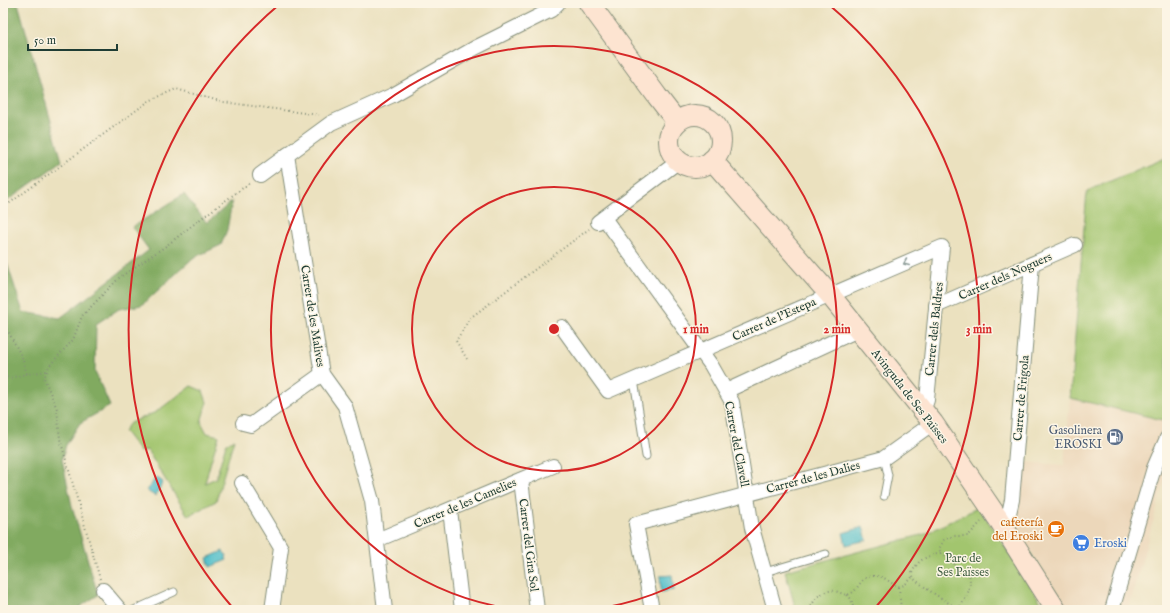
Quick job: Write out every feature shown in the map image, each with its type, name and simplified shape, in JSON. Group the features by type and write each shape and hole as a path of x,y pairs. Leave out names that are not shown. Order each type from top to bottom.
{"main road":[{"path":"590,3 677,122"},
{"path":"694,115 703,116 717,127 720,136 720,145 712,160 704,165 695,167 686,166 678,161 673,155 669,146 669,137 677,122 685,117 694,115"},
{"name":"Avinguda de Ses Païsses","path":"712,160 830,295 928,417 990,508 1056,610"}],"street":[{"path":"260,176 331,123 393,95 475,48 551,10 558,3"},
{"name":"Carrer de les Malives","path":"287,155 322,374 345,406 372,501 385,610"},
{"path":"601,220 678,161"},
{"name":"Carrer del Clavell","path":"601,220 711,365 732,402 752,528 776,610"},
{"name":"Carrer dels Noguers","path":"936,306 1075,245"},
{"name":"Carrer de l'Estepa","path":"562,327 608,391 942,248"},
{"name":"Carrer dels Baldres","path":"928,417 927,400 942,248"},
{"name":"Carrer de Frigola","path":"1005,531 1012,500 1032,264"},
{"path":"726,391 858,330"},
{"path":"243,423 251,425 322,374"},
{"name":"Carrer de les Dalies","path":"652,610 636,524 884,458 928,417"},
{"path":"1112,610 1154,468 1167,438"},
{"name":"Carrer de les Camelies","path":"377,540 553,466"},
{"name":"Carrer del Gira Sol","path":"521,480 537,610"},
{"path":"242,484 281,548 272,610"},
{"path":"450,510 462,610"},
{"path":"103,590 120,610"}],"lane":[{"path":"634,380 646,456"},
{"path":"884,458 888,475 884,496"},
{"path":"765,572 826,554"},
{"path":"134,610 174,592"}],"path":[{"path":"3,208 149,101 176,89 223,102 341,118"},
{"path":"103,590 60,440 57,409 44,378 49,366 73,340 82,316 120,277 166,246 260,176"},
{"path":"467,359 456,341 470,318 601,220"},
{"path":"3,322 22,357 27,374"},
{"path":"3,376 9,378 47,371"},
{"path":"913,576 914,579 958,610 966,599 971,583 969,574 943,556 938,549 944,540 953,536 968,536 980,525 990,508"},
{"path":"846,595 851,593 865,577 876,575 898,587 906,585 913,576 912,573 916,564 923,558 941,553"},
{"path":"898,587 901,610"},
{"path":"810,610 816,598 824,592 832,591 850,597 853,604 853,610"}],"shaded area":[{"path":"1070,398 1167,421 1167,472 1128,610 1068,610 1017,530 1023,462 1064,465"}],"green space":[{"path":"3,3 18,3 62,161 3,204"},
{"path":"1167,157 1167,421 1070,398 1087,191"},
{"path":"184,194 207,223 232,201 227,230 221,245 193,258 142,305 119,309 96,324 95,372 110,406 80,423 66,445 62,459 72,506 98,595 75,610 3,610 3,251 23,312 60,318 149,250 132,227"},
{"path":"191,386 203,391 207,402 201,422 207,433 219,436 205,483 216,478 226,444 234,439 216,501 188,516 147,450 140,452 124,431 130,423 156,412"},
{"name":"Parc de Ses Païsses","path":"979,507 1046,610 796,610 785,571 925,534"}],"water":[{"path":"156,477 163,482 155,496 147,491"},
{"path":"863,527 867,540 846,545 843,533"},
{"path":"223,551 227,555 227,560 210,567 207,558"},
{"path":"672,575 674,590 661,592 660,576"}],"place":[{"name":"Gasolinera EROSKI","path":"1115,437"},
{"name":"cafetería del Eroski","path":"1056,529"},
{"name":"Eroski","path":"1081,543"}]}
